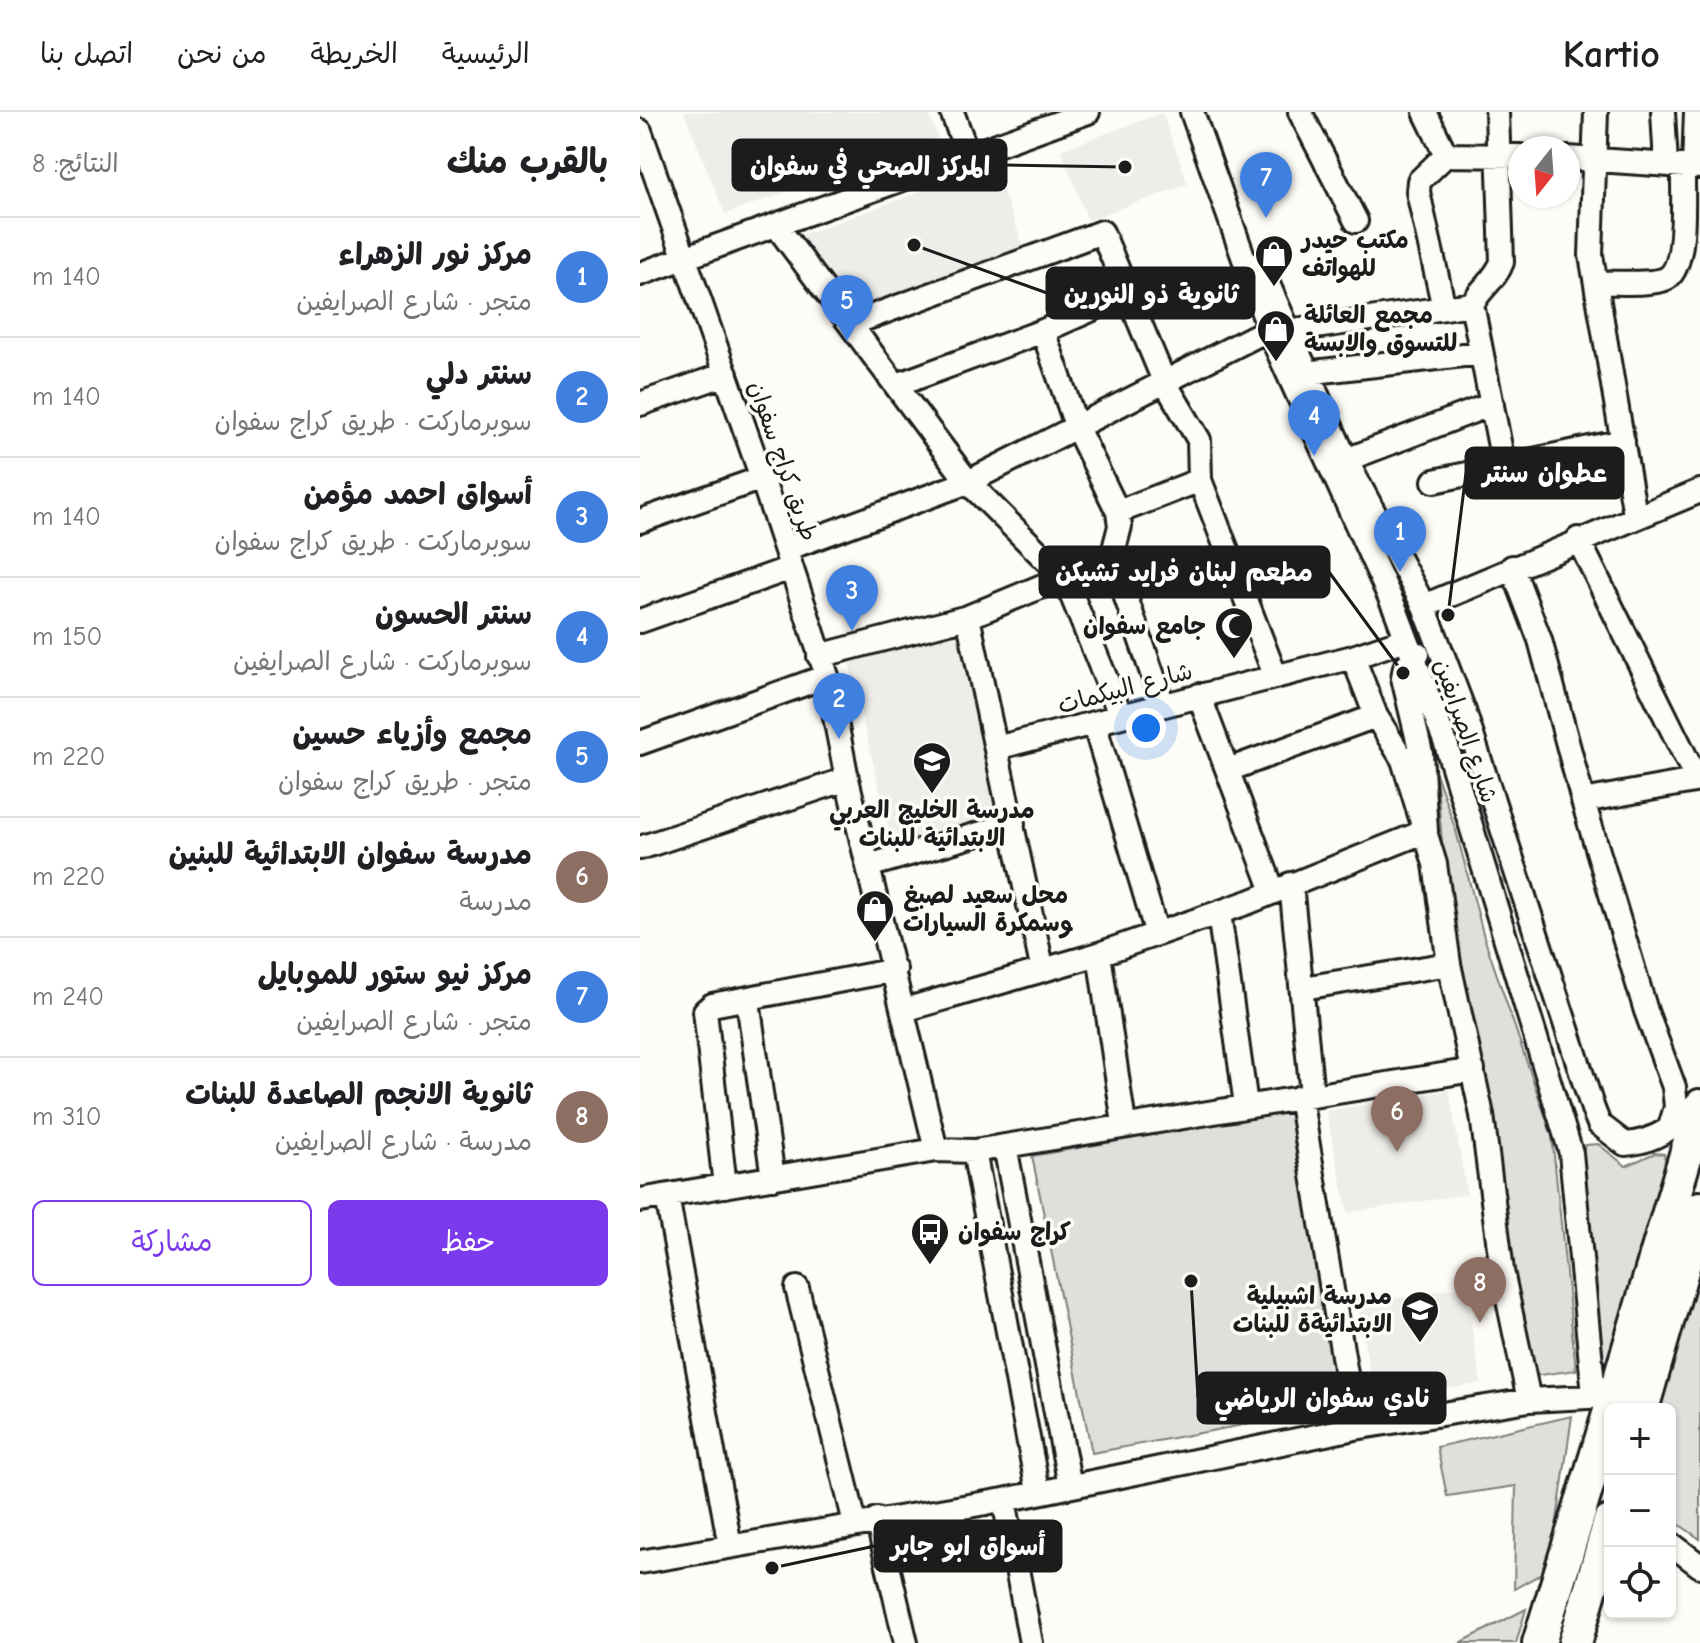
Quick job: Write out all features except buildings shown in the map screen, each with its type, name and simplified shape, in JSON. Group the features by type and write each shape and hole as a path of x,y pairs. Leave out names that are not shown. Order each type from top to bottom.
{"highway":[{"path":"1614,1403 1700,1107"},
{"path":"1614,1403 1700,1208"},
{"path":"1539,1643 1604,1436"},
{"path":"1575,1643 1604,1543"}],"street":[{"path":"952,112 968,155"},
{"path":"640,274 968,155 1065,116 1088,112"},
{"name":"شارع الصرايفين","path":"1192,112 1446,744 1571,1153 1614,1403"},
{"name":"شارع الصرايفين","path":"1209,112 1278,330 1305,373 1346,460 1424,606 1440,645 1596,1116"},
{"path":"1425,112 1446,155"},
{"path":"1497,112 1508,147"},
{"path":"1596,112 1591,255 1635,515"},
{"path":"1663,112 1686,166"},
{"path":"1597,283 1665,279 1676,270 1681,253 1686,166 1696,112"},
{"path":"1303,113 1356,221"},
{"name":"طريق كراج سفوان","path":"640,131 762,478 823,666 936,1150"},
{"path":"1444,308 1418,192 1424,174 1446,155 1508,156"},
{"path":"1580,158 1686,166"},
{"path":"1504,467 1472,304 1481,288 1495,277 1502,262 1508,191"},
{"path":"776,225 968,482 1065,579 1121,716"},
{"path":"851,324 1102,232 1164,381 1199,440 1200,480 1275,675"},
{"path":"897,385 1043,331 1127,294"},
{"path":"640,621 968,482 1164,381 1278,330 1472,304"},
{"path":"1043,331 1077,428 1118,512 1120,526 1112,557 1163,705"},
{"path":"1305,373 1481,353"},
{"path":"640,404 726,374"},
{"path":"1346,460 1492,404"},
{"path":"1434,481 1623,441"},
{"path":"640,521 762,478"},
{"path":"1118,512 1200,480"},
{"path":"1424,606 1635,515 1700,491"},
{"path":"1356,526 1377,516"},
{"path":"1578,539 1698,780 1583,801"},
{"path":"640,743 823,666 968,617 1112,557"},
{"path":"1512,567 1540,640 1583,801 1646,1011 1674,1087 1676,1107 1670,1127"},
{"path":"968,617 1042,967"},
{"name":"شارع البيكمات","path":"996,748 1275,675 1353,657 1440,645"},
{"path":"1409,647 1403,678 1412,757 1449,964 1473,1070 1502,1271 1529,1400"},
{"path":"1353,657 1376,716 1412,757"},
{"path":"1199,695 1228,770 1282,888 1303,988 1306,1096 1355,1428"},
{"path":"1228,770 1376,716"},
{"path":"1094,723 1157,934"},
{"path":"1412,757 1446,744"},
{"path":"640,848 847,779"},
{"path":"868,866 1013,824"},
{"path":"904,1010 1042,967 1099,954 1219,913 1426,831"},
{"path":"1219,913 1246,1105"},
{"path":"1099,954 1124,1124"},
{"path":"1303,988 1449,964"},
{"path":"725,1186 705,1011 712,1005 748,1001 895,970"},
{"path":"748,1001 773,1178"},
{"path":"640,1200 936,1150 974,1151 1124,1124 1473,1070"},
{"path":"1564,1131 1596,1116 1625,1144 1658,1138 1700,1100"},
{"path":"1005,1146 1070,1486"},
{"path":"974,1151 1038,1491"},
{"path":"667,1196 730,1546"},
{"path":"797,1288 866,1521 906,1643"},
{"path":"640,1562 866,1521 1004,1500 1355,1428 1529,1400 1604,1404"},
{"path":"1004,1500 1031,1643"},
{"path":"1675,1547 1700,1566"}],"shaded area":[{"path":"684,112 928,112 938,138 725,214"},
{"path":"1162,113 1188,184 1088,220 1061,150"},
{"path":"993,165 1026,253 857,312 799,236"},
{"path":"959,631 998,821 893,846 848,659"},
{"path":"1436,773 1456,831 1484,937 1552,1136 1576,1370 1534,1376 1511,1272 1448,911"},
{"path":"1449,1090 1467,1194 1348,1213 1326,1111"},
{"path":"1296,1110 1346,1406 1092,1453 1032,1156"},
{"path":"1598,1144 1626,1166 1655,1153 1664,1154 1667,1172 1603,1371 1581,1154 1586,1145"},
{"path":"1700,1269 1700,1539 1676,1522 1676,1403 1661,1403"},
{"name":"مدرسة اشبيلية الابتدائيةة للبنات","path":"1465,1286 1481,1383 1376,1402 1357,1305"},
{"path":"1572,1416 1550,1569 1514,1589 1516,1486 1447,1496 1437,1447"},
{"path":"1526,1609 1516,1643 1460,1643"}],"place":[{"name":"المركز الصحي في سفوان","path":"1125,167"},
{"name":"مركز نيو ستور للموبايل","path":"1266,218"},
{"name":"ثانوية ذو النورين","path":"914,245"},
{"name":"مكتب حيدر للهواتف","path":"1274,288"},
{"name":"مجمع وأزياء حسين","path":"847,341"},
{"name":"مجمع العائلة للتسوق والابسة","path":"1276,363"},
{"name":"سنتر الحسون","path":"1314,456"},
{"name":"مركز نور الزهراء","path":"1400,572"},
{"name":"عطوان سنتر","path":"1448,615"},
{"name":"أسواق احمد مؤمن","path":"852,631"},
{"name":"جامع سفوان","path":"1234,660"},
{"name":"مطعم لبنان فرايد تشيكن","path":"1403,673"},
{"name":"سنتر دلي","path":"839,739"},
{"name":"مدرسة الخليج العربي الابتدائية للبنات","path":"932,795"},
{"name":"محل سعيد لصبغ وسمكرة السيارات","path":"875,943"},
{"name":"مدرسة سفوان الابتدائية للبنين","path":"1397,1152"},
{"name":"كراج سفوان","path":"930,1266"},
{"name":"نادي سفوان الرياضي","path":"1191,1281"},
{"name":"ثانوية الانجم الصاعدة للبنات","path":"1480,1323"},
{"name":"مدرسة اشبيلية الابتدائيةة للبنات","path":"1420,1344"},
{"name":"أسواق ابو جابر","path":"772,1568"}]}
